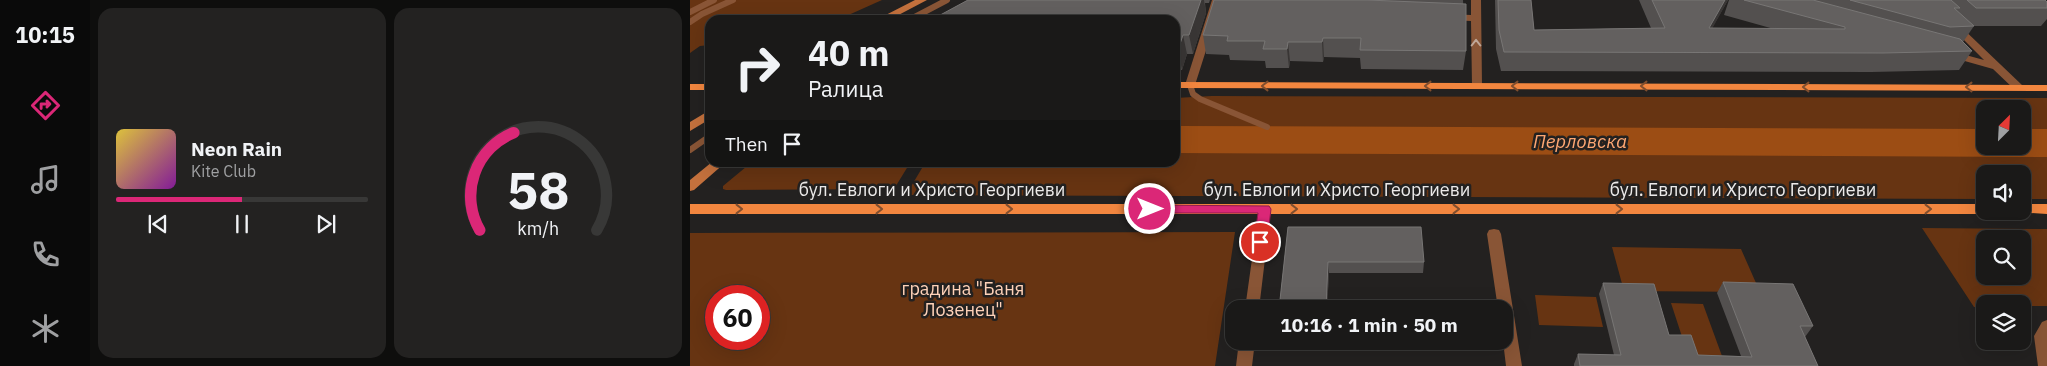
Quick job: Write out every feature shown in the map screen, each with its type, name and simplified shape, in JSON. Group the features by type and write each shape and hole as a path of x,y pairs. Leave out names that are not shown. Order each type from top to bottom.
{"main road":[{"path":"891,15 922,0"},
{"path":"1180,86 2047,88"},
{"path":"690,87 705,87"},
{"path":"690,127 705,117"},
{"path":"690,187 714,167"},
{"name":"бул. Евлоги и Христо Георгиеви","path":"690,209 1976,209"},
{"path":"2031,209 2047,209"}],"street":[{"path":"1476,0 1476,86"},
{"path":"1190,85 1215,7"},
{"path":"1437,17 1476,18"},
{"path":"1950,21 2018,87"},
{"path":"1942,51 1995,66"},
{"path":"1253,300 1265,209"},
{"path":"1494,234 1514,366"},
{"path":"2046,366 2042,336 2047,326"},
{"path":"1244,366 1246,350"}],"lane":[{"path":"690,12 714,0"},
{"path":"690,22 702,14 733,0"},
{"path":"919,15 948,0"},
{"path":"1190,85 1193,94 1200,99 1267,127"},
{"path":"690,150 705,140"}],"green space":[{"path":"690,0 882,0 848,15 705,15 705,46 700,46 690,53"},
{"path":"1212,96 2047,98 2047,199 2031,199 2031,165 1976,165 1976,199 906,195 923,167 1180,167 1180,98"},
{"path":"746,167 908,167 894,189 726,190 723,189 723,186"},
{"path":"1922,228 2047,229 2047,306 2031,306 2031,295 1976,295 1976,307 1974,307"},
{"name":"градина \"Баня Лозенец\"","path":"1235,232 1215,366 690,366 690,233"},
{"path":"1612,247 1741,249 1760,292 1624,291"},
{"path":"1535,295 1596,297 1603,327 1539,325"},
{"path":"1671,303 1703,304 1722,356 1688,355"}],"water":[{"name":"Перловска","path":"1180,126 1976,129 1976,155 2031,155 2031,129 2047,129 2047,157 1180,153"}],"building":[{"path":"968,0 1201,0 1189,35 1183,35 1180,44 1180,15 940,15"},
{"path":"1214,0 1367,0 1466,4 1466,51 1360,50 1361,38 1323,38 1322,42 1288,42 1287,49 1263,49 1265,41 1227,41 1228,36 1203,35"},
{"path":"1498,0 1531,0 1534,30 1665,28 1652,0 1725,0 1709,28 1845,29 1845,27 1744,0 1813,0 1960,39 1972,51 1883,53 1504,52 1499,30"},
{"path":"1850,0 1951,0 1960,8 1954,8 1974,26 1950,27"},
{"path":"1967,0 2045,0 2047,8 1976,8"},
{"path":"1288,227 1421,227 1424,262 1328,262 1326,300 1280,300"},
{"path":"1723,282 1793,284 1813,326 1800,326 1818,366 1580,366 1578,354 1621,355 1603,283 1654,284 1669,335 1691,335 1698,355 1752,357"}],"route":[{"path":"1150,209 1265,209 1260,242"}]}
